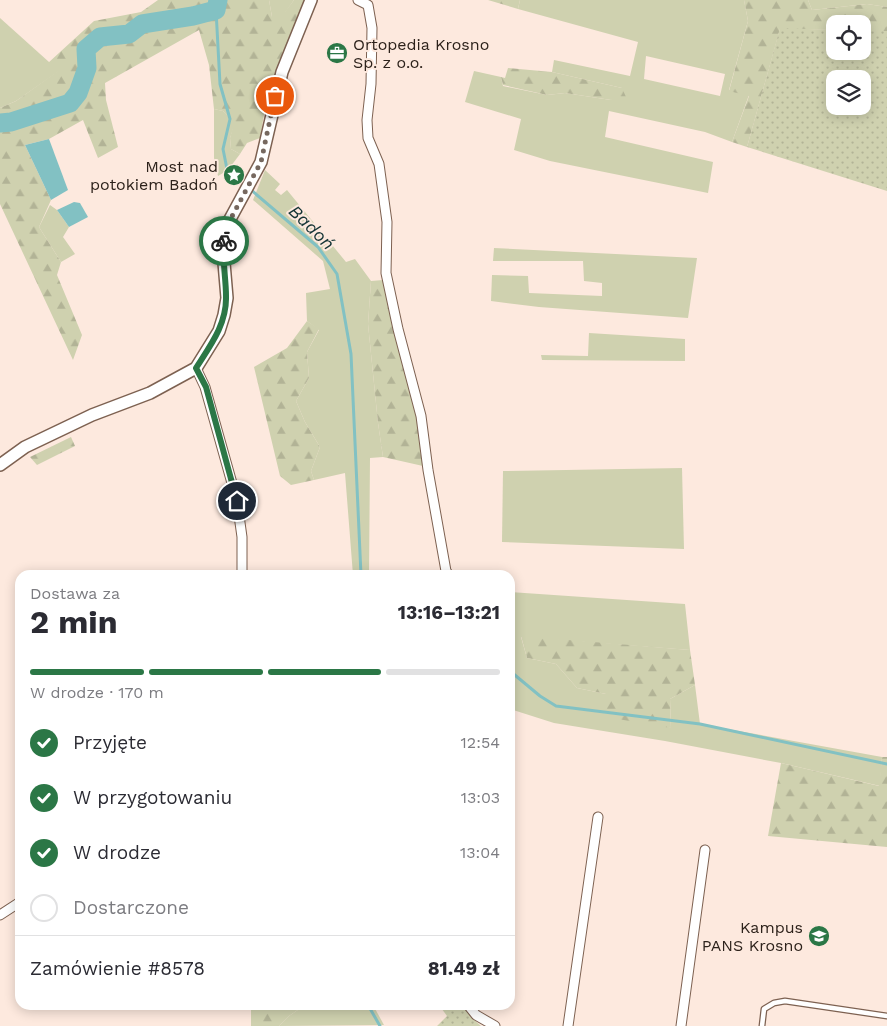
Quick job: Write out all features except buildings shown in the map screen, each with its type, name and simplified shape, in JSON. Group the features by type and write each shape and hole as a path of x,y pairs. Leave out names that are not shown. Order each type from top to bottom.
{"street":[{"path":"0,465 25,447 92,415 150,393 196,368 219,331 223,318 227,298 223,251 229,222 261,162 282,72 311,0"},
{"path":"358,0 368,5 372,28 371,84 367,120 368,138 379,164 385,212 386,273 398,329 421,416 428,470 446,570"},
{"path":"196,368 206,387 237,501 242,537 242,570"},
{"path":"568,1026 598,817"},
{"path":"681,1026 705,850"},
{"path":"0,915 15,905"},
{"path":"472,1010 476,1015 495,1026"}],"lane":[{"path":"762,1026 764,1009 774,1002 785,1001 887,1016"}],"green space":[{"path":"158,0 269,0 272,17 281,17 294,0 305,0 276,71 266,103 260,138 247,143 240,154 231,149 230,138 234,123 223,111 214,109 209,65 199,30 105,83 106,100 118,147 98,158 83,120 49,139 25,145 51,200 39,227 61,262 57,275 82,335 73,360 0,204 0,108 16,101 58,71 48,63 94,21 141,12"},
{"path":"269,0 294,0 282,17 272,17"},
{"path":"488,0 520,0 518,9"},
{"path":"520,0 744,0 748,21 729,90 749,95 732,142 705,132 609,111 605,137 713,162 708,193 550,161 514,150 521,119 465,102 474,71 501,77 503,86 547,95 565,93 611,100 622,88 552,72 554,60 630,76 638,42 518,9","holes":["646,56 725,74 720,96 644,79"]},
{"path":"744,0 808,0 812,10 867,4 887,7 887,31 871,31 871,15 826,15 826,30 780,29 747,147 732,142 749,96 729,91 748,21"},
{"path":"808,0 887,0 887,7 867,4 812,10"},
{"path":"0,18 59,71 16,101 0,108"},
{"path":"780,28 826,30 826,60 871,60 871,31 887,31 887,191 747,147"},
{"path":"508,68 552,72 622,88 626,97 611,100 565,93 547,95 503,85 501,77 505,78"},
{"path":"214,109 223,111 235,123 230,138 231,149 240,154 228,170 218,176 214,158"},
{"path":"265,170 280,184 275,190 281,195 287,190 346,262 355,259 371,281 368,324 383,457 370,458 369,570 353,570 345,473 314,480 311,471 320,447 305,422 296,401 309,378 307,352 319,330 307,321 306,293 330,289 323,261 253,200"},
{"path":"50,205 57,210 69,227 63,237 75,254 61,262 39,227"},
{"path":"494,248 697,258 688,318 539,307 491,301 492,275 528,276 529,293 602,296 602,283 584,281 583,261 493,261"},
{"path":"383,280 416,416 423,466 383,457 368,324 371,281"},
{"path":"307,321 319,329 307,352 309,378 296,401 305,422 320,447 311,471 314,480 291,485 280,476 254,367 287,348"},
{"path":"589,333 685,339 685,361 542,360 541,355 588,356"},
{"path":"71,437 75,446 37,465 30,457"},
{"path":"682,468 684,549 502,542 503,471"},
{"path":"515,592 685,604 690,650 521,637 527,658 556,664 577,688 606,694 671,728 670,699 695,685 700,724 882,757 880,786 781,763 665,741 554,723 515,711"},
{"path":"521,636 690,650 695,685 670,699 671,728 606,717 606,694 577,688 556,664 527,658"},
{"path":"882,757 887,757 887,847 768,836 781,763 879,786"},
{"path":"251,1010 298,1010 279,1026 251,1026"},
{"path":"298,1010 376,1010 384,1025 279,1026"},
{"path":"443,1010 466,1010 481,1026 437,1026 447,1016"}],"water":[{"path":"49,139 68,190 51,200 25,145"},
{"path":"74,202 80,203 88,217 69,227 57,210"}],"waterway":[{"path":"0,123 11,122 70,103 78,93 87,68 86,49 100,37 129,34 142,24 193,16 216,10 218,0"},
{"name":"Badoń","path":"216,10 220,84 230,119 223,149 227,169 246,185"},
{"name":"Badoń","path":"250,189 318,247 337,274 351,354 361,570"},
{"path":"515,675 540,696 556,706 700,724 887,764"},
{"name":"Badoń","path":"371,1010 380,1026"}],"way so far":[{"path":"224,241 229,222 261,162 275,96"}],"place":[{"name":"Ortopedia Krosno Sp. z o.o.","path":"337,53"},
{"name":"Most nad potokiem Badoń","path":"234,175"},
{"name":"Kampus PANS Krosno","path":"819,936"}],"route":[{"path":"224,241 223,251 227,298 224,315 219,331 196,368 206,387 237,501"}]}
